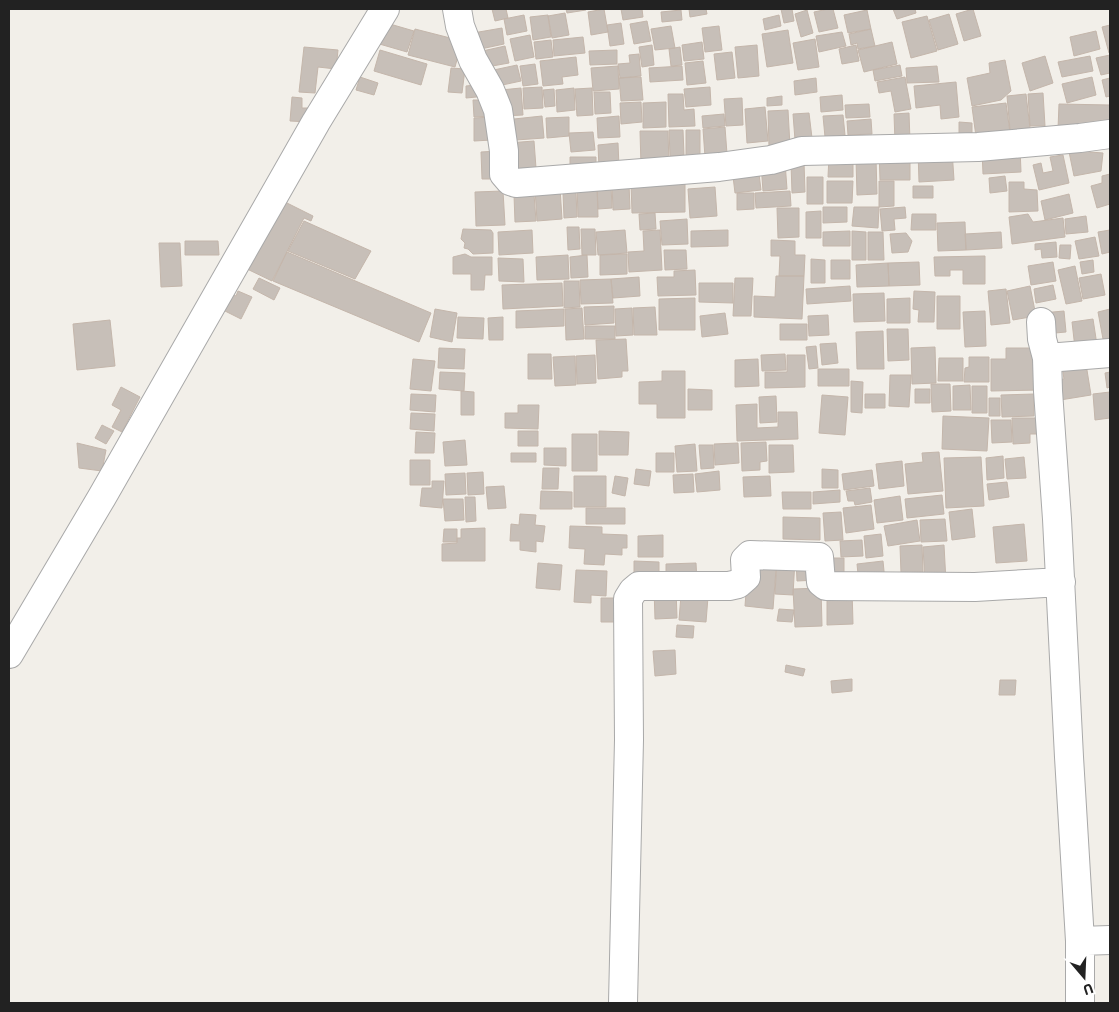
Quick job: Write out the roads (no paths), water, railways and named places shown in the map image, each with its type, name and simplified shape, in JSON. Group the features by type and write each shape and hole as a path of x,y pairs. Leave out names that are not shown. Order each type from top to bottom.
{"street":[{"path":"9,654 102,497 316,122 385,9"},
{"path":"457,9 460,26 473,60 490,90 498,110 504,151 504,174 510,180 516,182 719,167 771,160 802,151 978,147 1110,134"},
{"path":"1040,322 1042,339 1048,358 1048,391 1061,582 1080,941 1080,1003"},
{"path":"1048,358 1110,353"},
{"path":"623,1003 629,740 628,599 638,586 729,586 738,584 746,577 745,560 750,555 819,557 821,582 826,586 975,587 1061,582"},
{"path":"1080,941 1110,940"}]}
